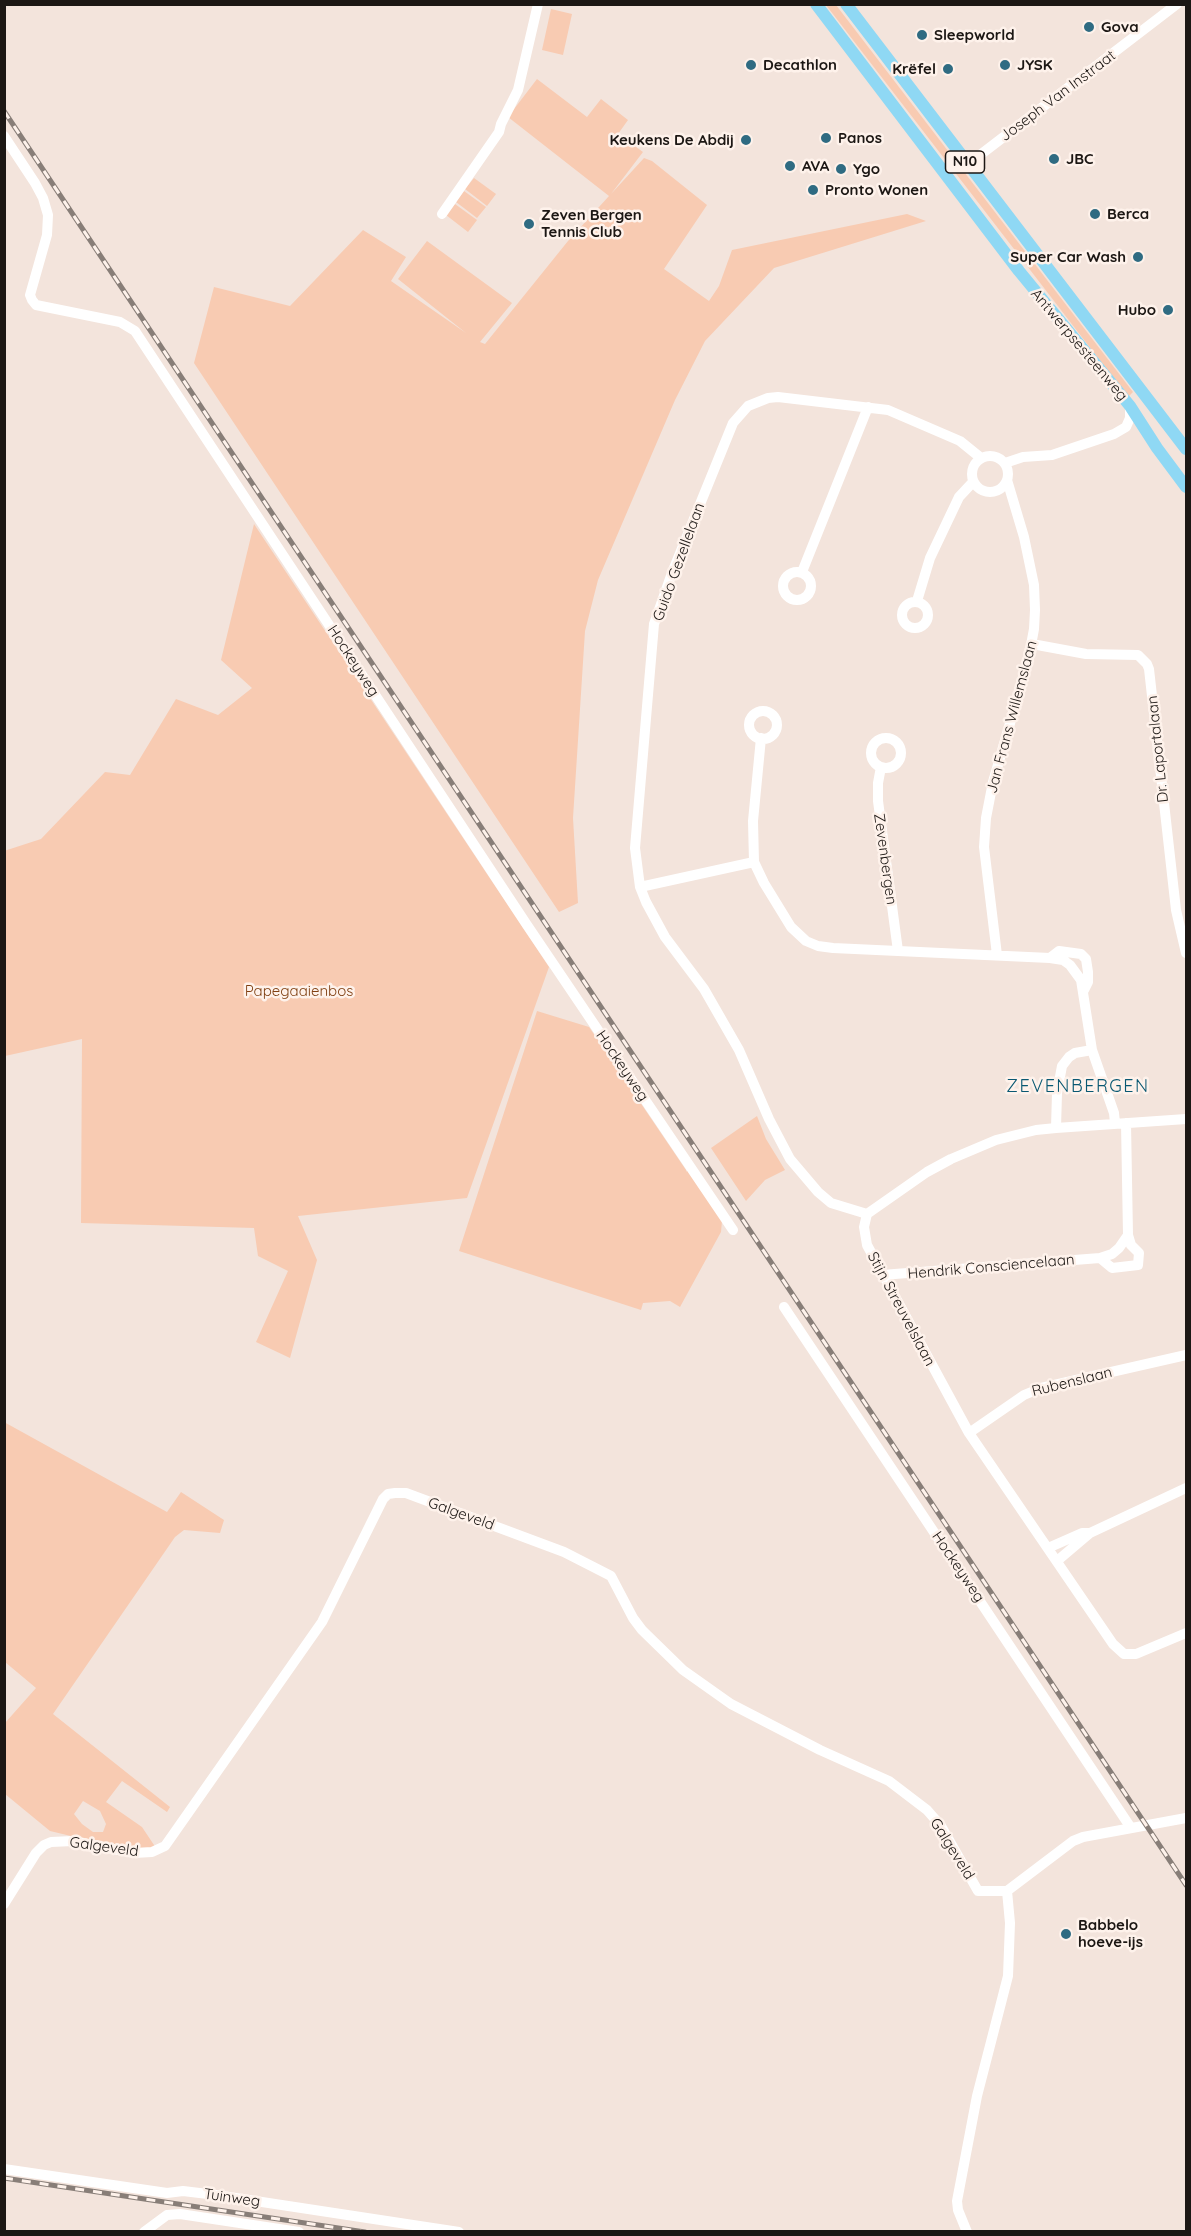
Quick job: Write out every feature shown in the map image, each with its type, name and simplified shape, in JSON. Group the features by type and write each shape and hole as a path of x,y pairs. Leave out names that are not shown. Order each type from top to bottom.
{"main road":[{"name":"Antwerpsesteenweg","path":"816,4 1019,271 1130,406 1186,487"},
{"name":"Antwerpsesteenweg","path":"846,4 1186,449"}],"street":[{"path":"442,214 499,132 518,90 538,4"},
{"name":"Joseph Van Instraat","path":"968,165 1177,4"},
{"name":"Hockeyweg","path":"4,136 36,183 48,215 47,235 30,295 32,300 36,304 120,322 135,331 527,925 733,1230"},
{"name":"Guido Gezellelaan","path":"640,887 635,848 654,624 732,423 748,406 768,398 888,410 960,441 981,458 993,456 1005,463 1079,448 1114,435 1126,427"},
{"path":"1130,406 1130,418 1126,427 1147,430"},
{"path":"802,572 868,407"},
{"path":"917,601 930,558 959,497 973,482 973,467 981,458"},
{"path":"973,482 984,492 993,493 1002,488 1007,480 1008,471 1005,463"},
{"name":"Jan Frans Willemslaan","path":"997,955 984,847 986,818 993,782 1032,644 1035,610 1034,585 1017,509 1007,480"},
{"name":"Dr. Laportalaan","path":"1032,644 1086,654 1137,655 1147,664 1176,910 1186,953"},
{"path":"761,738 753,821 754,862 791,927 806,941 818,946 833,948 1062,960 1078,973 1084,990 1092,1050 1114,1113 1120,1123"},
{"name":"Zevenbergen","path":"881,767 878,801 898,951"},
{"path":"754,862 640,887 654,919 704,990 739,1050 769,1119 790,1159 818,1192 831,1203 867,1214 927,1172 975,1147 1017,1134 1056,1128 1186,1119"},
{"path":"1050,958 1059,951 1081,954 1086,959 1088,972 1088,982 1084,990"},
{"path":"1056,1128 1057,1093 1062,1066 1075,1053 1092,1050"},
{"name":"Hendrik Consciencelaan","path":"882,1275 1100,1258 1112,1268 1138,1265 1139,1253 1131,1245 1128,1235 1120,1123"},
{"name":"Stijn Streuvelslaan","path":"867,1214 864,1227 867,1245 969,1433 1113,1644 1124,1654 1136,1654 1186,1633"},
{"path":"1100,1258 1119,1248 1128,1235"},
{"name":"Hockeyweg","path":"784,1307 1131,1828"},
{"name":"Rubenslaan","path":"969,1433 1024,1395 1041,1388 1186,1355"},
{"path":"1057,1561 1090,1533 1186,1488"},
{"name":"Galgeveld","path":"4,1904 36,1853 51,1842 73,1841 134,1853 152,1852 165,1846 322,1622 383,1500 388,1494 395,1492 406,1493 564,1552 611,1576 633,1618 642,1630 683,1670 731,1704 820,1750 889,1781 935,1818 978,1891 1007,1891"},
{"path":"1048,1548 1082,1533 1090,1533"},
{"path":"967,2232 958,2210 957,2201 977,2096 1008,1976 1010,1923 1007,1891 1073,1841 1186,1818"},
{"name":"Tuinweg","path":"4,2169 167,2193 183,2191 216,2195 459,2232"},
{"name":"Tuinweg","path":"144,2232 167,2215 180,2214 299,2232"}],"green space":[{"path":"826,5 836,5 1133,392 1128,397"},
{"path":"551,9 572,14 563,55 542,50"},
{"path":"537,79 587,117 601,99 628,120 618,134 643,152 611,194 644,158 652,161 707,205 664,269 709,301 719,286 732,250 907,214 926,221 774,268 705,341 675,400 598,580 585,631 573,818 578,903 559,912 194,363 214,287 290,306 363,230 406,257 391,281 466,333 398,279 427,241 512,303 480,342 485,344 568,241 609,196 508,117"},
{"path":"474,178 496,194 487,206 465,189"},
{"path":"464,191 486,207 477,218 456,202"},
{"path":"455,204 477,220 468,232 446,215"},
{"name":"Papegaaienbos","path":"254,524 549,967 467,1198 298,1216 317,1260 290,1358 256,1342 288,1271 258,1256 254,1228 81,1223 82,1039 5,1056 4,851 41,839 105,772 130,775 176,699 218,715 252,688 221,660"},
{"path":"537,1011 589,1027 686,1172 688,1169 722,1221 721,1232 680,1307 670,1301 643,1303 641,1310 459,1251"},
{"path":"757,1116 766,1139 785,1170 765,1180 746,1201 711,1148"},
{"path":"4,1422 167,1512 181,1492 224,1520 220,1533 184,1530 175,1537 53,1714 170,1807 167,1812 122,1781 106,1802 142,1827 156,1848 125,1849 50,1831 5,1794 5,1723 36,1688 5,1662","holes":["83,1801 100,1811 106,1824 103,1832 93,1832 74,1814"]}],"railway":[{"path":"4,111 1186,1885"},
{"path":"4,2178 365,2232"}],"place":[{"name":"Gova","path":"1089,27"},
{"name":"Sleepworld","path":"922,35"},
{"name":"Decathlon","path":"751,65"},
{"name":"JYSK","path":"1005,65"},
{"name":"Krëfel","path":"948,69"},
{"name":"Panos","path":"826,138"},
{"name":"Keukens De Abdij","path":"746,140"},
{"name":"JBC","path":"1054,159"},
{"name":"AVA","path":"790,166"},
{"name":"Ygo","path":"841,169"},
{"name":"Pronto Wonen","path":"813,190"},
{"name":"Berca","path":"1095,214"},
{"name":"Zeven Bergen Tennis Club","path":"529,224"},
{"name":"Super Car Wash","path":"1138,257"},
{"name":"Hubo","path":"1168,310"},
{"name":"Babbelo hoeve-ijs","path":"1066,1934"}],"district":[{"name":"ZEVENBERGEN","path":"1078,1087"}]}
